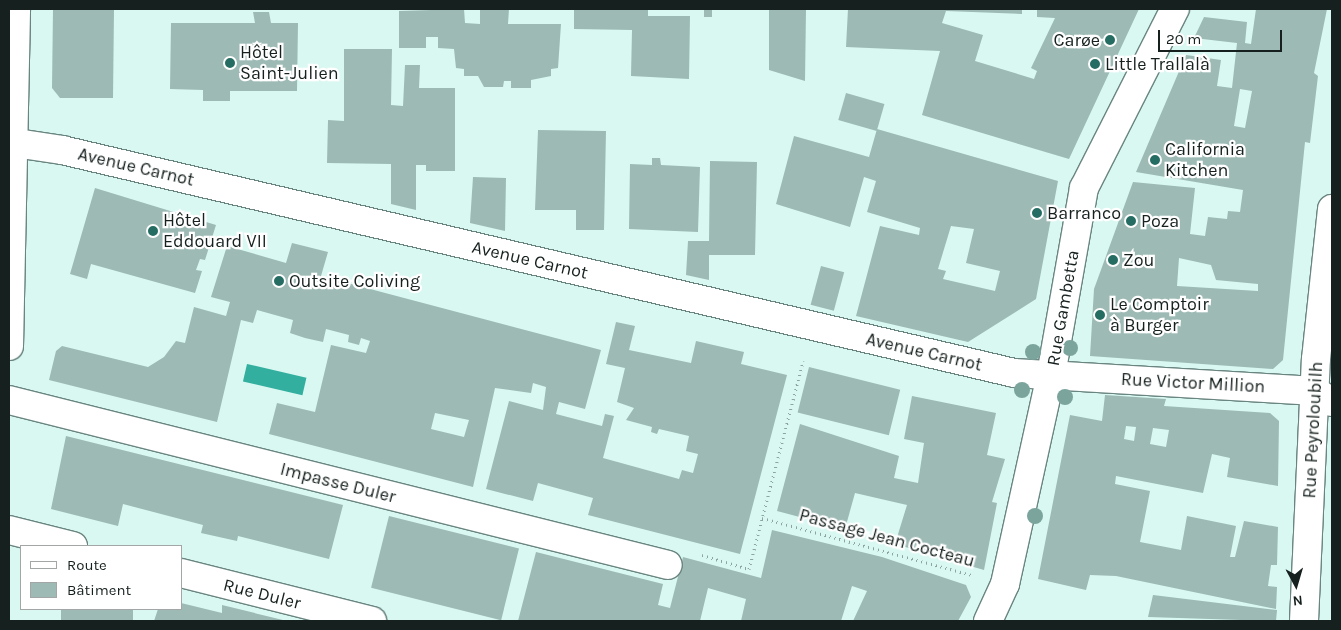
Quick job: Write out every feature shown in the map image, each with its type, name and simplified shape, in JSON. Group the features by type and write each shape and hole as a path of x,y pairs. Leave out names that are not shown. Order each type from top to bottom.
{"street":[{"path":"9,346 11,140 16,9"},
{"name":"Rue Gambetta","path":"988,621 1005,584 1051,375 1084,188 1175,9"},
{"name":"Avenue Carnot","path":"11,140 62,150 1014,373 1051,375"},
{"name":"Rue Peyroloubilh","path":"1304,621 1323,396 1332,209"},
{"name":"Rue Victor Million","path":"1051,375 1323,396"},
{"name":"Impasse Duler","path":"9,400 668,565"},
{"path":"9,530 69,545"},
{"name":"Rue Duler","path":"182,573 372,621"}],"path":[{"path":"668,565 672,547 749,569 812,326"},
{"name":"Passage Jean Cocteau","path":"762,518 1005,584"}],"shaded area":[{"path":"247,364 306,378 302,395 243,382"}],"building":[{"path":"53,9 114,9 113,98 60,98 52,88"},
{"path":"464,9 465,23 480,24 480,9 509,9 508,24 561,24 558,68 551,69 551,76 531,80 531,88 511,88 511,81 504,81 503,87 484,87 478,76 464,76 464,69 456,68 454,49 438,48 438,37 426,37 426,48 399,48 399,11"},
{"path":"574,9 648,9 648,16 690,16 689,79 631,76 632,30 574,29"},
{"path":"704,9 712,9 712,17 704,17"},
{"path":"769,9 806,9 805,81 769,70"},
{"path":"848,9 1022,9 1022,14 946,11 942,23 983,35 975,61 1034,79 1037,71 1031,68 1055,18 1037,17 1037,9 1139,9 1069,159 922,115 940,51 846,47"},
{"path":"1256,9 1327,9 1314,73 1318,76 1310,143 1305,142 1283,360 1273,369 1090,356 1094,289 1133,182 1195,188 1190,234 1205,236 1208,217 1227,219 1228,211 1240,212 1243,190 1136,172 1186,55 1221,60 1217,86 1232,88 1237,43 1194,38 1204,17 1247,22 1245,43 1251,44","holes":["1240,89 1252,91 1245,128 1234,126","1179,258 1211,265 1216,280 1258,284 1258,291 1177,286"]},
{"path":"253,12 269,12 271,23 298,23 297,91 230,91 230,101 203,101 203,90 170,89 171,23 255,23"},
{"path":"344,49 392,49 391,105 403,106 405,65 420,65 419,88 455,88 455,171 426,171 426,165 416,165 416,210 391,204 391,164 327,163 328,120 344,121"},
{"path":"846,93 884,104 877,131 838,120"},
{"path":"877,129 1058,181 1036,299 968,342 856,316 880,226 919,235 920,228 867,212 876,181 864,177 850,227 776,204 794,136 869,157","holes":["951,226 974,229 966,263 1000,271 995,291 943,279 946,271 938,269"]},
{"path":"538,130 606,131 604,230 576,230 576,210 535,210"},
{"path":"652,158 660,158 661,165 700,167 698,232 629,229 630,164 652,165"},
{"path":"710,161 757,162 755,255 709,255 709,280 686,275 688,241 709,241"},
{"path":"473,177 506,178 505,231 470,223"},
{"path":"95,188 216,225 205,260 200,259 196,270 202,271 195,293 91,264 87,279 70,274"},
{"path":"292,243 328,252 321,276 601,350 585,409 559,402 556,414 602,426 605,414 614,416 603,458 679,479 682,470 693,473 698,454 686,451 689,436 659,429 657,434 651,432 652,427 626,420 634,408 617,402 625,368 606,364 616,322 635,326 629,350 691,363 696,341 744,352 741,364 787,375 740,554 588,515 593,498 538,483 533,501 486,489 509,401 543,410 546,387 533,383 531,393 495,388 473,487 269,434 277,403 315,412 331,345 366,353 370,341 361,338 359,345 348,342 349,335 326,329 323,342 305,338 290,333 293,320 257,310 253,323 241,320 217,422 49,380 56,351 62,346 148,367 164,357 176,341 185,343 194,307 226,316 230,302 211,297 227,246 286,263","holes":["435,413 469,420 464,437 431,429"]},
{"path":"821,266 844,272 834,311 811,305"},
{"path":"809,367 900,390 889,435 798,413"},
{"path":"1105,395 1166,399 1164,406 1270,413 1279,421 1278,486 1227,477 1230,458 1212,454 1203,493 1116,476 1115,484 1150,491 1140,542 1181,550 1187,516 1236,526 1230,557 1235,557 1244,521 1278,527 1277,565 1271,565 1268,586 1277,587 1276,609 1116,576 1090,575 1086,590 1038,579 1070,415 1102,421","holes":["1126,426 1136,427 1134,441 1124,439","1153,428 1169,430 1166,447 1150,444"]},
{"path":"912,396 996,413 987,455 1005,459 992,502 997,503 984,570 895,544 907,505 855,493 845,529 777,511 800,424 899,456 894,478 918,483 924,443 904,439"},
{"path":"66,436 343,505 329,559 238,536 237,541 201,533 203,525 123,504 118,526 51,509"},
{"path":"389,516 519,548 501,620 371,588"},
{"path":"772,530 882,557 966,585 971,597 958,621 853,621 867,591 852,586 841,621 741,621 746,599 708,588 700,621 518,621 536,552 663,584 658,605 670,608 683,557 761,578"},
{"path":"1153,595 1277,610 1276,621 1148,617"},
{"path":"182,603 222,613 222,605 287,621 154,621 158,610 182,610"},
{"path":"61,610 133,610 133,621 61,621"}],"place":[{"name":"Carøe","path":"1110,40"},
{"name":"Hôtel Saint-Julien","path":"230,63"},
{"name":"Little Trallalà","path":"1095,64"},
{"name":"California Kitchen","path":"1155,160"},
{"name":"Barranco","path":"1037,213"},
{"name":"Poza","path":"1131,221"},
{"name":"Hôtel Eddouard VII","path":"153,231"},
{"name":"Zou","path":"1113,260"},
{"name":"Outsite Coliving","path":"279,281"},
{"name":"Le Comptoir à Burger","path":"1100,315"}]}
